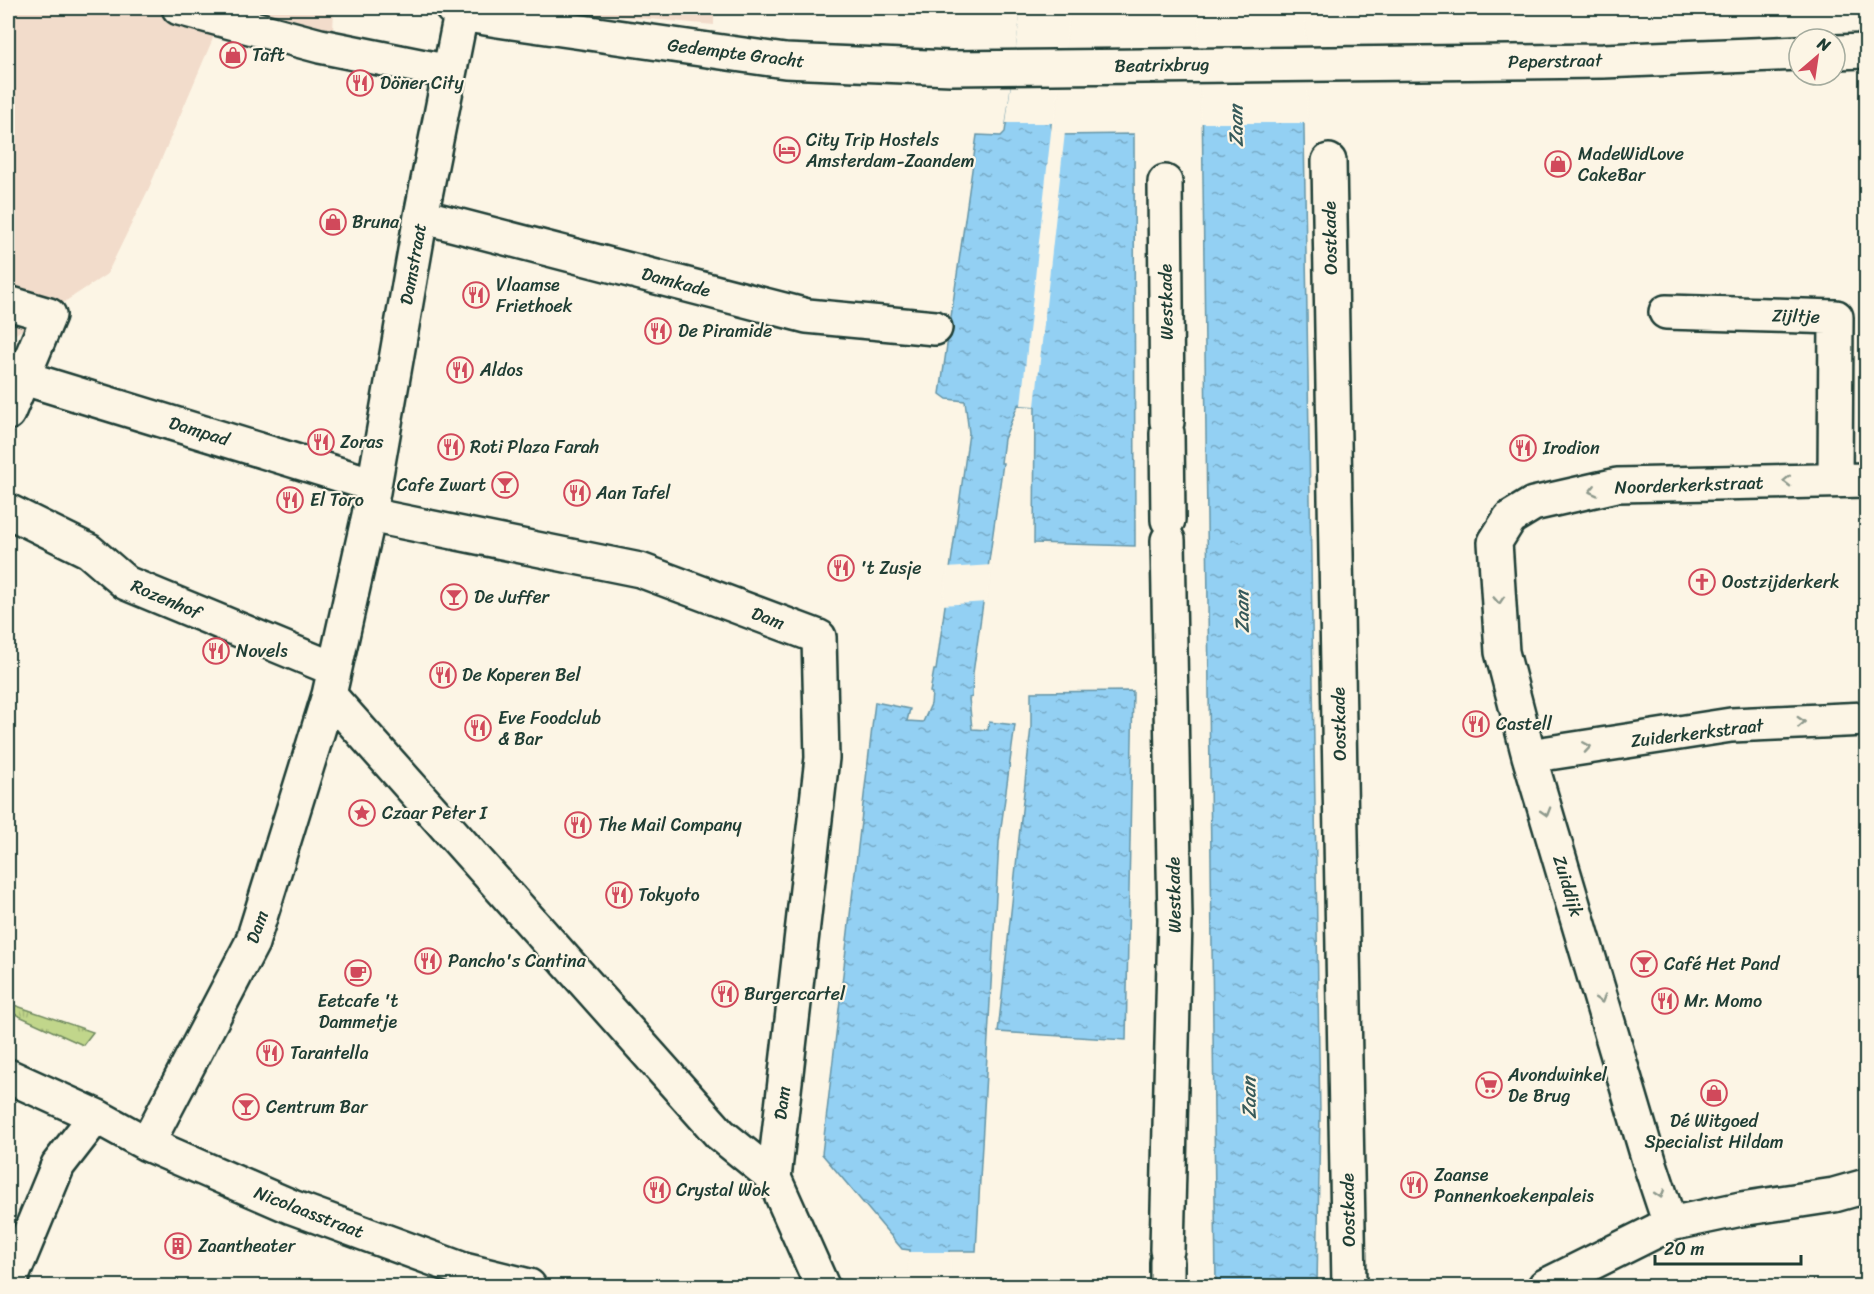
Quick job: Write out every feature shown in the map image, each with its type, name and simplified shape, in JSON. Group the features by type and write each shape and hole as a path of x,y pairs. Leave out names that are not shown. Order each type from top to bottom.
{"street":[{"path":"196,9 320,46 449,72"},
{"name":"Damstraat","path":"371,500 449,72 456,10"},
{"name":"Gedempte Gracht","path":"456,10 785,61 951,68 1013,67"},
{"path":"1847,52 1866,51"},
{"name":"Peperstraat","path":"1312,63 1603,61 1787,53"},
{"name":"Beatrixbrug","path":"1013,67 1312,63"},
{"name":"Oostkade","path":"1329,161 1349,1287"},
{"name":"Westkade","path":"1165,182 1175,920 1167,1266"},
{"name":"Damkade","path":"421,216 807,316 935,328"},
{"path":"8,303 49,315 8,413"},
{"name":"Zijltje","path":"1666,312 1836,317 1851,480"},
{"name":"Dampad","path":"24,378 371,500"},
{"name":"Noorderkerkstraat","path":"1495,542 1510,518 1533,504 1617,485 1851,480"},
{"name":"Dam","path":"147,1144 252,943 332,682 371,500 640,570 819,637 822,758 774,1178"},
{"name":"Rozenhof","path":"8,512 89,552 126,583 332,682"},
{"name":"Zuiddijk","path":"1495,542 1502,652 1529,756 1670,1224"},
{"path":"332,682 720,1134 774,1178 822,1287"},
{"name":"Zuiderkerkstraat","path":"1529,756 1731,725 1866,719"},
{"name":"Nicolaasstraat","path":"8,1076 96,1116 147,1144 292,1208 464,1270 529,1287"},
{"path":"8,1286 58,1165 96,1116"},
{"path":"1545,1287 1670,1224 1741,1209 1796,1203 1866,1186"}],"shaded area":[{"path":"8,8 334,8 333,33 223,15 149,188 107,274 8,339"},
{"path":"531,8 714,8 714,25"}],"green space":[{"path":"8,1003 93,1032 83,1045 8,1011"}],"water":[{"path":"1022,8 1068,8 1051,125 1056,135 1134,134 1135,546 1034,543 1035,406 1018,405 1004,439 1001,463 1003,463 973,673 972,697 969,698 972,729 988,730 989,722 1015,725 999,842 976,1251 949,1251 950,1286 910,1286 910,1250 902,1249 822,1154 875,702 910,709 907,721 923,722 931,704 932,693 930,692 934,670 936,670 969,433 965,401 947,399 940,394 977,135 1001,136 1005,132"},
{"name":"Zaan","path":"1201,8 1302,8 1320,1114 1317,1286 1216,1286"},
{"path":"1133,691 1126,1040 998,1032 1031,727 1031,692"}],"pier":[{"path":"1021,8 1071,8 1054,125 1057,132 1065,132 1035,406 1021,405 1052,123 1006,123"},
{"path":"1198,8 1305,8 1308,123 1201,123"},
{"path":"992,565 987,602 942,605 947,568"},
{"path":"908,1252 951,1252 951,1286 909,1286"}],"place":[{"name":"Taft","path":"233,55"},
{"name":"Döner City","path":"360,83"},
{"name":"City Trip Hostels Amsterdam-Zaandem","path":"787,150"},
{"name":"MadeWidLove CakeBar","path":"1558,164"},
{"name":"Bruna","path":"333,222"},
{"name":"Vlaamse Friethoek","path":"476,295"},
{"name":"De Piramide","path":"658,331"},
{"name":"Aldos","path":"460,370"},
{"name":"Zoras","path":"321,442"},
{"name":"Roti Plaza Farah","path":"451,447"},
{"name":"Irodion","path":"1523,448"},
{"name":"Cafe Zwart","path":"505,485"},
{"name":"Aan Tafel","path":"577,493"},
{"name":"El Toro","path":"290,500"},
{"name":"'t Zusje","path":"841,568"},
{"name":"Oostzijderkerk","path":"1702,582"},
{"name":"De Juffer","path":"454,597"},
{"name":"Novels","path":"216,651"},
{"name":"De Koperen Bel","path":"443,675"},
{"name":"Castell","path":"1476,724"},
{"name":"Eve Foodclub & Bar","path":"478,728"},
{"name":"Czaar Peter I","path":"362,813"},
{"name":"The Mail Company","path":"578,825"},
{"name":"Tokyoto","path":"619,895"},
{"name":"Pancho's Cantina","path":"428,961"},
{"name":"Café Het Pand","path":"1644,964"},
{"name":"Eetcafe 't Dammetje","path":"358,973"},
{"name":"Burgercartel","path":"725,994"},
{"name":"Mr. Momo","path":"1665,1001"},
{"name":"Tarantella","path":"270,1053"},
{"name":"Avondwinkel De Brug","path":"1489,1085"},
{"name":"Dé Witgoed Specialist Hildam","path":"1714,1093"},
{"name":"Centrum Bar","path":"246,1107"},
{"name":"Zaanse Pannenkoekenpaleis","path":"1414,1185"},
{"name":"Crystal Wok","path":"657,1190"},
{"name":"Zaantheater","path":"178,1246"}]}
